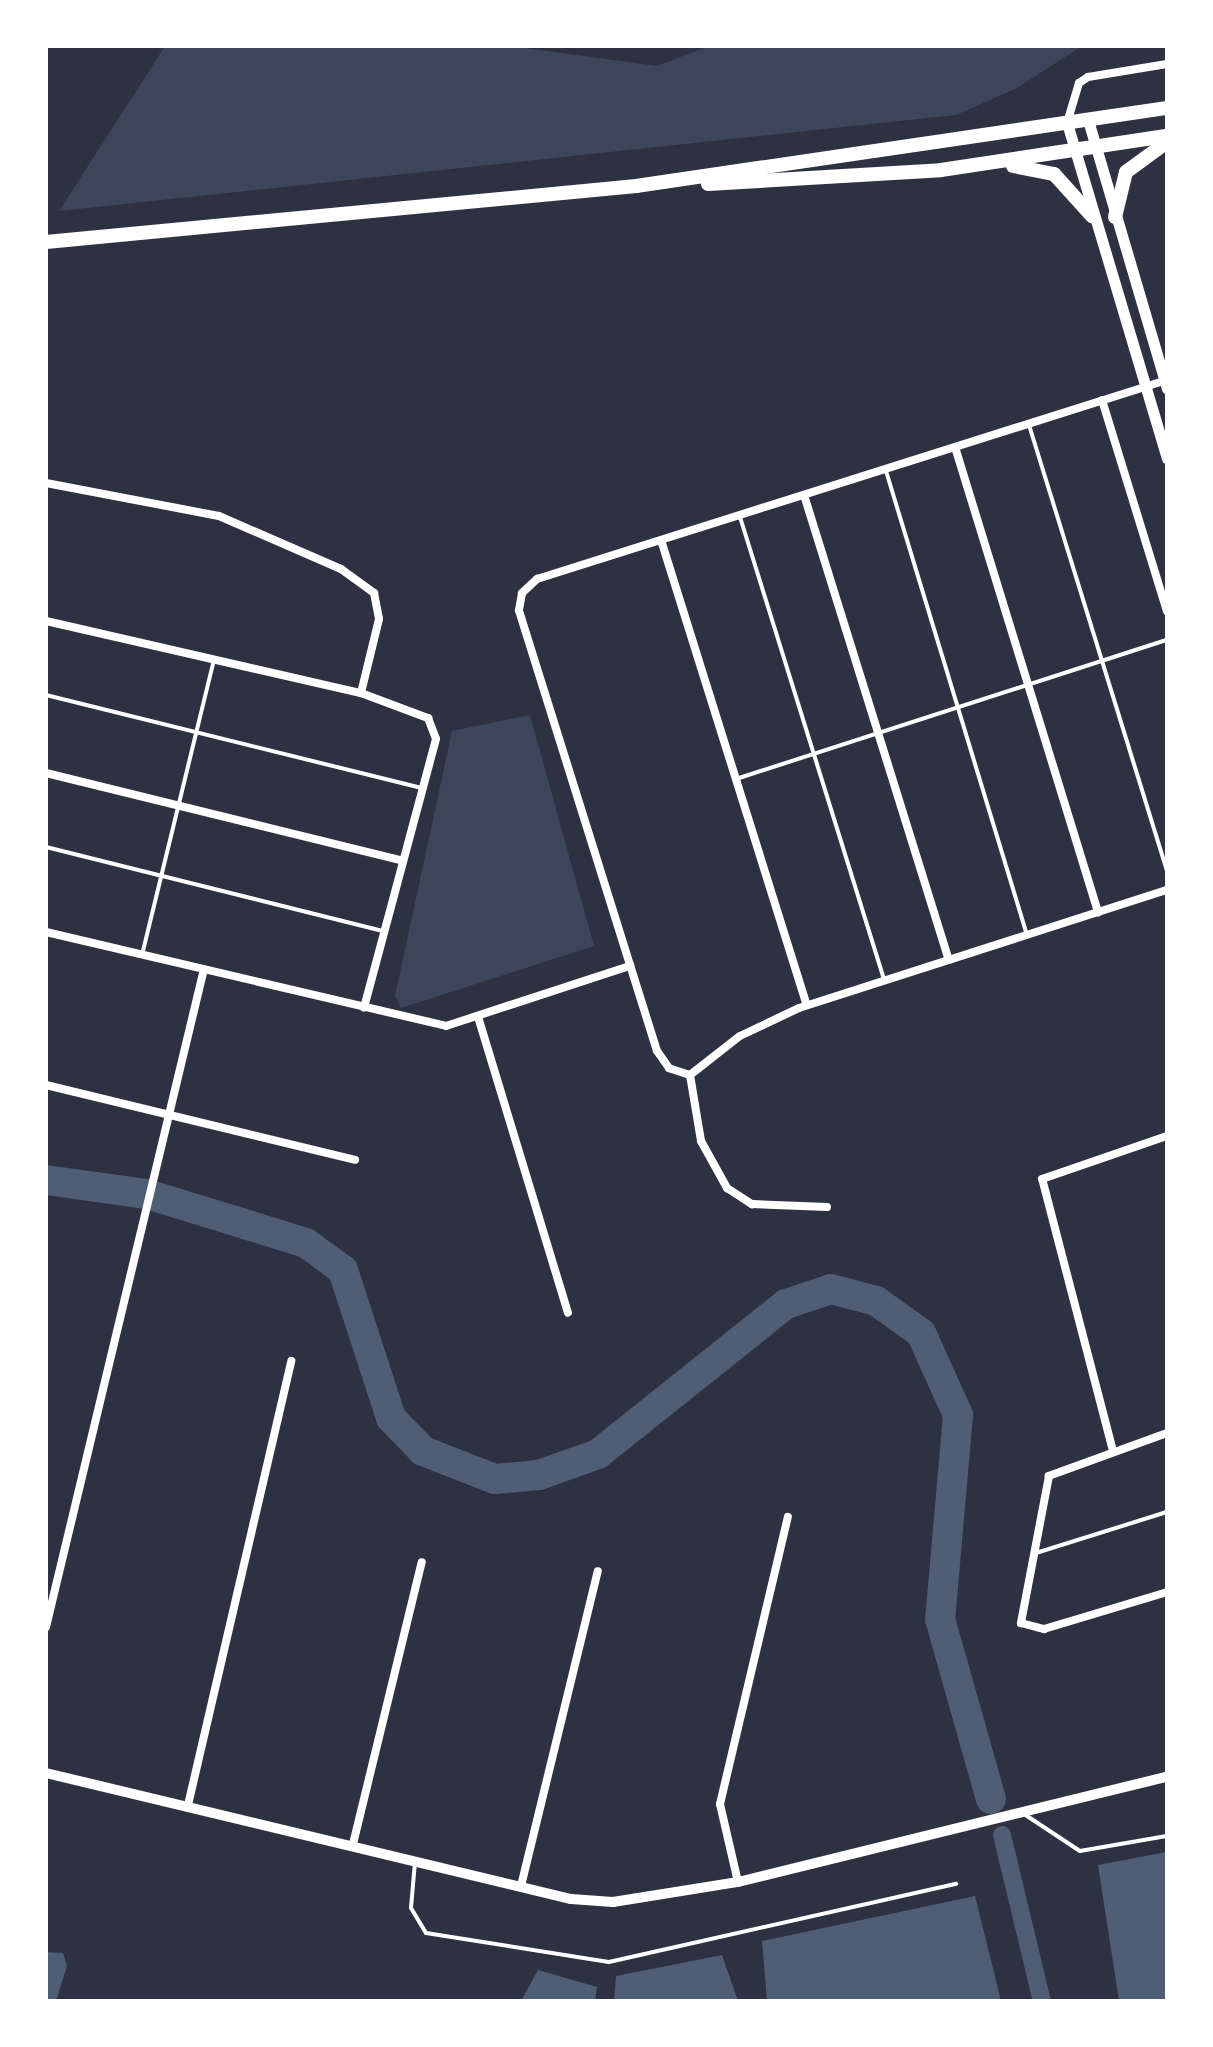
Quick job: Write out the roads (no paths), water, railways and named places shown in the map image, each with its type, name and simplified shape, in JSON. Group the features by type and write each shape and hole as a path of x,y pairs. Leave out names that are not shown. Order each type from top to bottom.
{"highway":[{"path":"46,242 636,186 1167,108"},
{"path":"636,186 820,181 1167,139"},
{"path":"1115,217 1126,172 1167,139"},
{"path":"987,163 1054,174 1092,216"}],"main road":[{"path":"1088,120 1166,385"},
{"path":"1067,123 1072,151 1167,458"}],"street":[{"path":"1067,123 1076,107 1075,92 1088,77 1167,64"},
{"path":"1076,107 1088,120"},
{"path":"690,1075 669,1068 657,1051 519,610 522,593 537,579 1144,387 1166,385"},
{"path":"1102,400 1167,611"},
{"path":"955,447 1098,913"},
{"path":"46,483 219,516 341,569 374,593 379,619 361,693"},
{"path":"804,495 949,960"},
{"path":"661,540 807,1005"},
{"path":"46,621 361,693 428,718 436,739 401,860 364,1008"},
{"path":"46,773 401,860"},
{"path":"690,1075 740,1036 807,1005 1167,890"},
{"path":"46,932 203,973 446,1026 479,1020 630,966"},
{"path":"46,1627 203,973"},
{"path":"479,1020 568,1313"},
{"path":"690,1075 701,1141 727,1188 752,1204 827,1207"},
{"path":"46,1085 168,1118 355,1160"},
{"path":"1113,1451 1042,1179 1167,1136"},
{"path":"188,1805 291,1361"},
{"path":"1167,1433 1049,1476 1019,1611 1029,1628 1167,1592"},
{"path":"738,1882 720,1804 788,1517"},
{"path":"353,1844 422,1562"},
{"path":"521,1886 598,1571"},
{"path":"46,1773 521,1886 613,1902 738,1882 1019,1810 1167,1777"}],"lane":[{"path":"1028,423 1167,870"},
{"path":"885,468 961,705 1027,935"},
{"path":"739,514 811,753 885,982"},
{"path":"736,779 1167,640"},
{"path":"141,957 214,660"},
{"path":"46,695 422,788"},
{"path":"46,847 384,931"},
{"path":"1030,1554 1167,1512"},
{"path":"1019,1810 1080,1851 1167,1836"},
{"path":"415,1860 411,1908 426,1933 609,1962 956,1884"}],"waterway":[{"path":"46,1180 147,1194 306,1243 343,1270 391,1418 423,1451 495,1479 539,1475 598,1454 786,1304 831,1289 876,1301 921,1333 958,1415 940,1619 991,1799"},
{"path":"1002,1835 1042,2001"}]}
